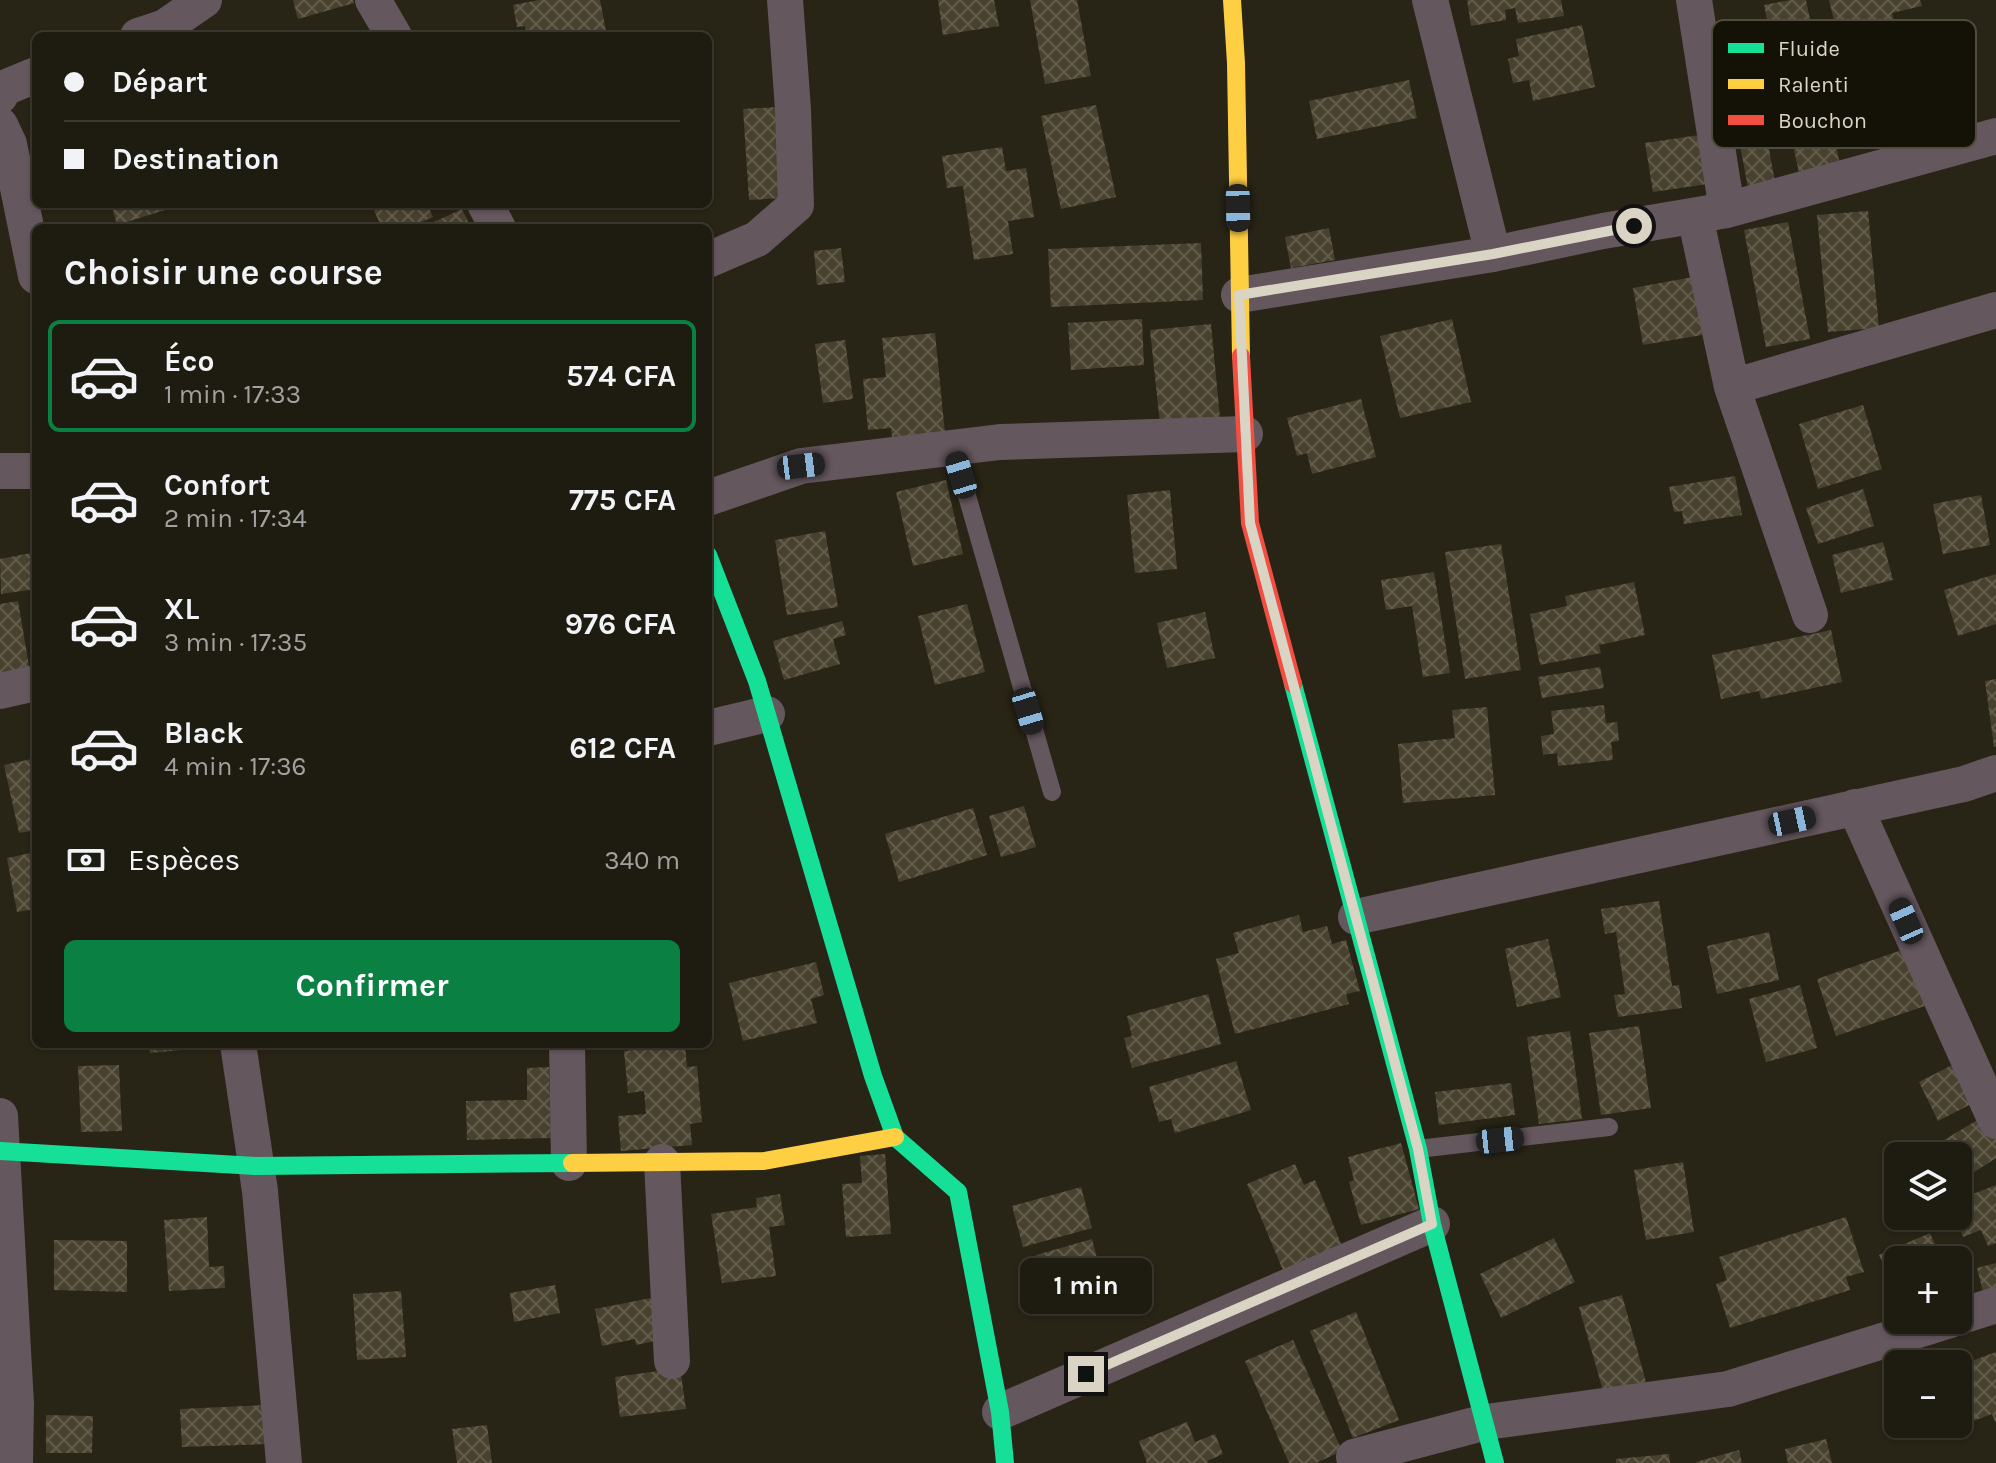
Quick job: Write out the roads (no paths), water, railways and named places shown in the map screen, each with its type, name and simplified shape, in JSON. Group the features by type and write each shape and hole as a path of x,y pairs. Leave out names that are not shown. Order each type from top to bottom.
{"street":[{"path":"150,32 165,27 204,0"},
{"path":"373,0 392,32"},
{"path":"712,258 757,239 796,205 785,0"},
{"path":"1232,0 1236,63 1239,295 1250,523 1418,1149 1432,1224 1495,1463"},
{"path":"1430,0 1493,254"},
{"path":"1694,0 1711,213 1732,387 1810,615"},
{"path":"0,96 4,88 32,77"},
{"path":"0,125 9,144 32,256"},
{"path":"1976,141 1996,136"},
{"path":"1239,295 1493,254 1711,213 1952,148"},
{"path":"1732,387 1996,310"},
{"path":"712,497 801,466 953,447 1000,442 1245,434"},
{"path":"0,471 32,471"},
{"path":"712,565 757,681 873,1076 895,1137 958,1192 1000,1412 1005,1463"},
{"path":"0,691 32,684"},
{"path":"712,727 767,714"},
{"path":"1356,917 1964,784 1996,773"},
{"path":"1855,807 1996,1121"},
{"path":"239,1048 256,1166 284,1463"},
{"path":"567,1048 569,1163"},
{"path":"0,1116 16,1404 15,1463"},
{"path":"2,1152 256,1166 764,1161 895,1137"},
{"path":"662,1162 672,1361"},
{"path":"1000,1412 1432,1224"},
{"path":"1972,1313 1996,1305"},
{"path":"1354,1457 1486,1422 1728,1389 1905,1334"}],"lane":[{"path":"953,447 1052,792"},
{"path":"1418,1149 1609,1127"}]}
